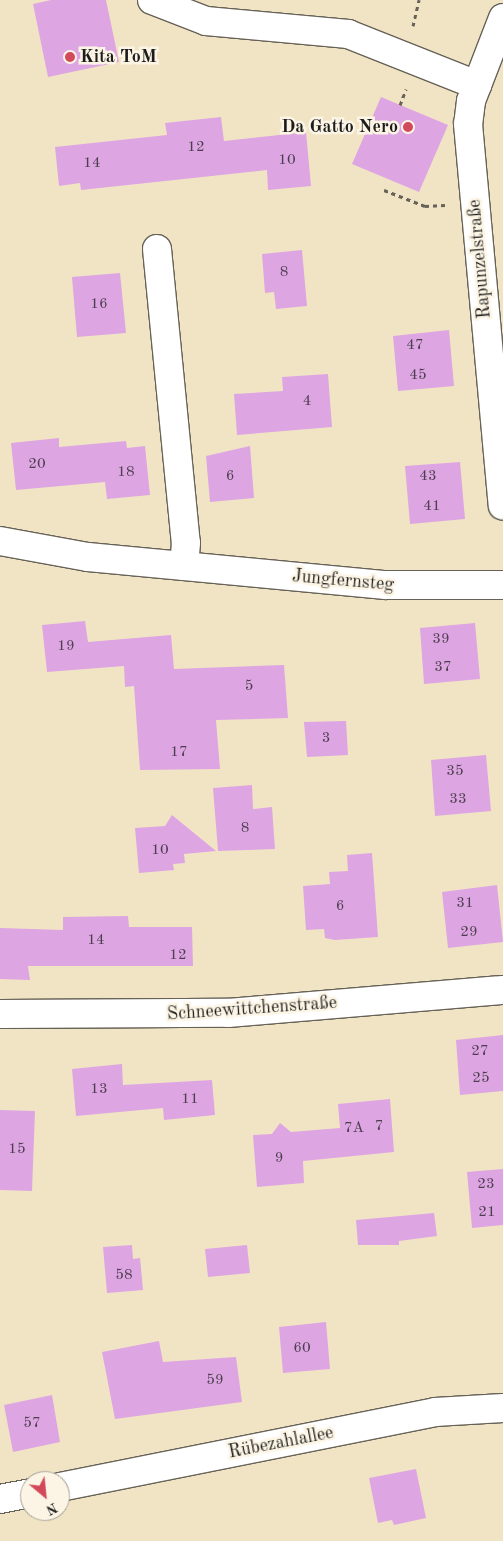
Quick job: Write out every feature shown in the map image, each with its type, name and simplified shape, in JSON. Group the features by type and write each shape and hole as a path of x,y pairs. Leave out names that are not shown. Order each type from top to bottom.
{"street":[{"path":"152,0 206,21 348,34 477,85"},
{"name":"Rapunzelstraße","path":"503,18 477,85 468,124 503,505"},
{"path":"157,250 186,543 184,566"},
{"name":"Jungfernsteg","path":"0,541 184,566 406,587 503,586"},
{"name":"Schneewittchenstraße","path":"0,1014 228,1013 503,990"},
{"name":"Rübezahlallee","path":"70,1485 435,1412 503,1408"},
{"path":"0,1499 20,1495"}],"path":[{"path":"384,190 425,206 475,203"}],"building":[{"path":"51,0 106,0 119,62 48,77 33,4"},
{"path":"381,97 448,125 419,192 352,164"},
{"path":"221,117 224,141 306,132 311,186 268,190 267,170 81,190 80,183 59,186 55,147 167,135 165,123"},
{"path":"302,250 307,306 276,309 274,292 265,293 262,254"},
{"path":"120,273 126,333 77,337 72,277"},
{"path":"449,330 454,386 398,391 393,336"},
{"path":"328,374 332,427 237,435 234,394 283,391 282,377"},
{"path":"59,438 59,447 126,441 127,448 145,446 150,495 107,499 105,482 16,490 11,443"},
{"path":"250,446 254,498 210,502 206,456"},
{"path":"460,462 465,519 410,524 405,466"},
{"path":"85,621 88,642 171,635 174,669 284,665 288,718 216,720 220,769 140,770 134,686 125,687 124,666 47,672 42,625"},
{"path":"475,623 480,679 424,684 420,628"},
{"path":"346,721 348,755 307,757 304,722"},
{"path":"486,755 491,811 435,816 431,760"},
{"path":"252,785 253,809 272,807 275,849 218,851 213,788"},
{"path":"172,815 216,851 184,854 185,863 173,864 174,870 139,873 135,828 165,826"},
{"path":"372,853 378,937 335,940 325,938 324,929 306,930 303,886 330,884 329,872 348,871 347,855"},
{"path":"497,885 503,942 448,948 442,892"},
{"path":"128,916 129,927 192,927 193,966 28,966 30,980 0,979 0,928 63,930 63,917"},
{"path":"503,1035 503,1091 460,1095 456,1040"},
{"path":"122,1064 123,1085 212,1080 215,1115 164,1120 163,1108 76,1116 72,1069"},
{"path":"390,1099 394,1152 303,1161 304,1183 257,1187 253,1135 272,1134 280,1123 291,1132 340,1128 338,1104"},
{"path":"0,1110 35,1111 32,1191 0,1190"},
{"path":"503,1169 503,1225 472,1228 467,1172"},
{"path":"434,1213 437,1236 399,1241 399,1245 358,1245 356,1220"},
{"path":"132,1245 133,1259 140,1258 143,1290 107,1293 103,1247"},
{"path":"247,1245 250,1273 208,1277 205,1249"},
{"path":"326,1322 330,1369 283,1373 279,1327"},
{"path":"159,1341 163,1362 236,1357 242,1402 115,1419 102,1352"},
{"path":"52,1395 60,1442 13,1452 4,1405"},
{"path":"416,1469 426,1518 394,1525 392,1520 378,1523 369,1478"}],"place":[{"name":"Kita ToM","path":"70,57"},
{"name":"Da Gatto Nero","path":"408,127"}]}
